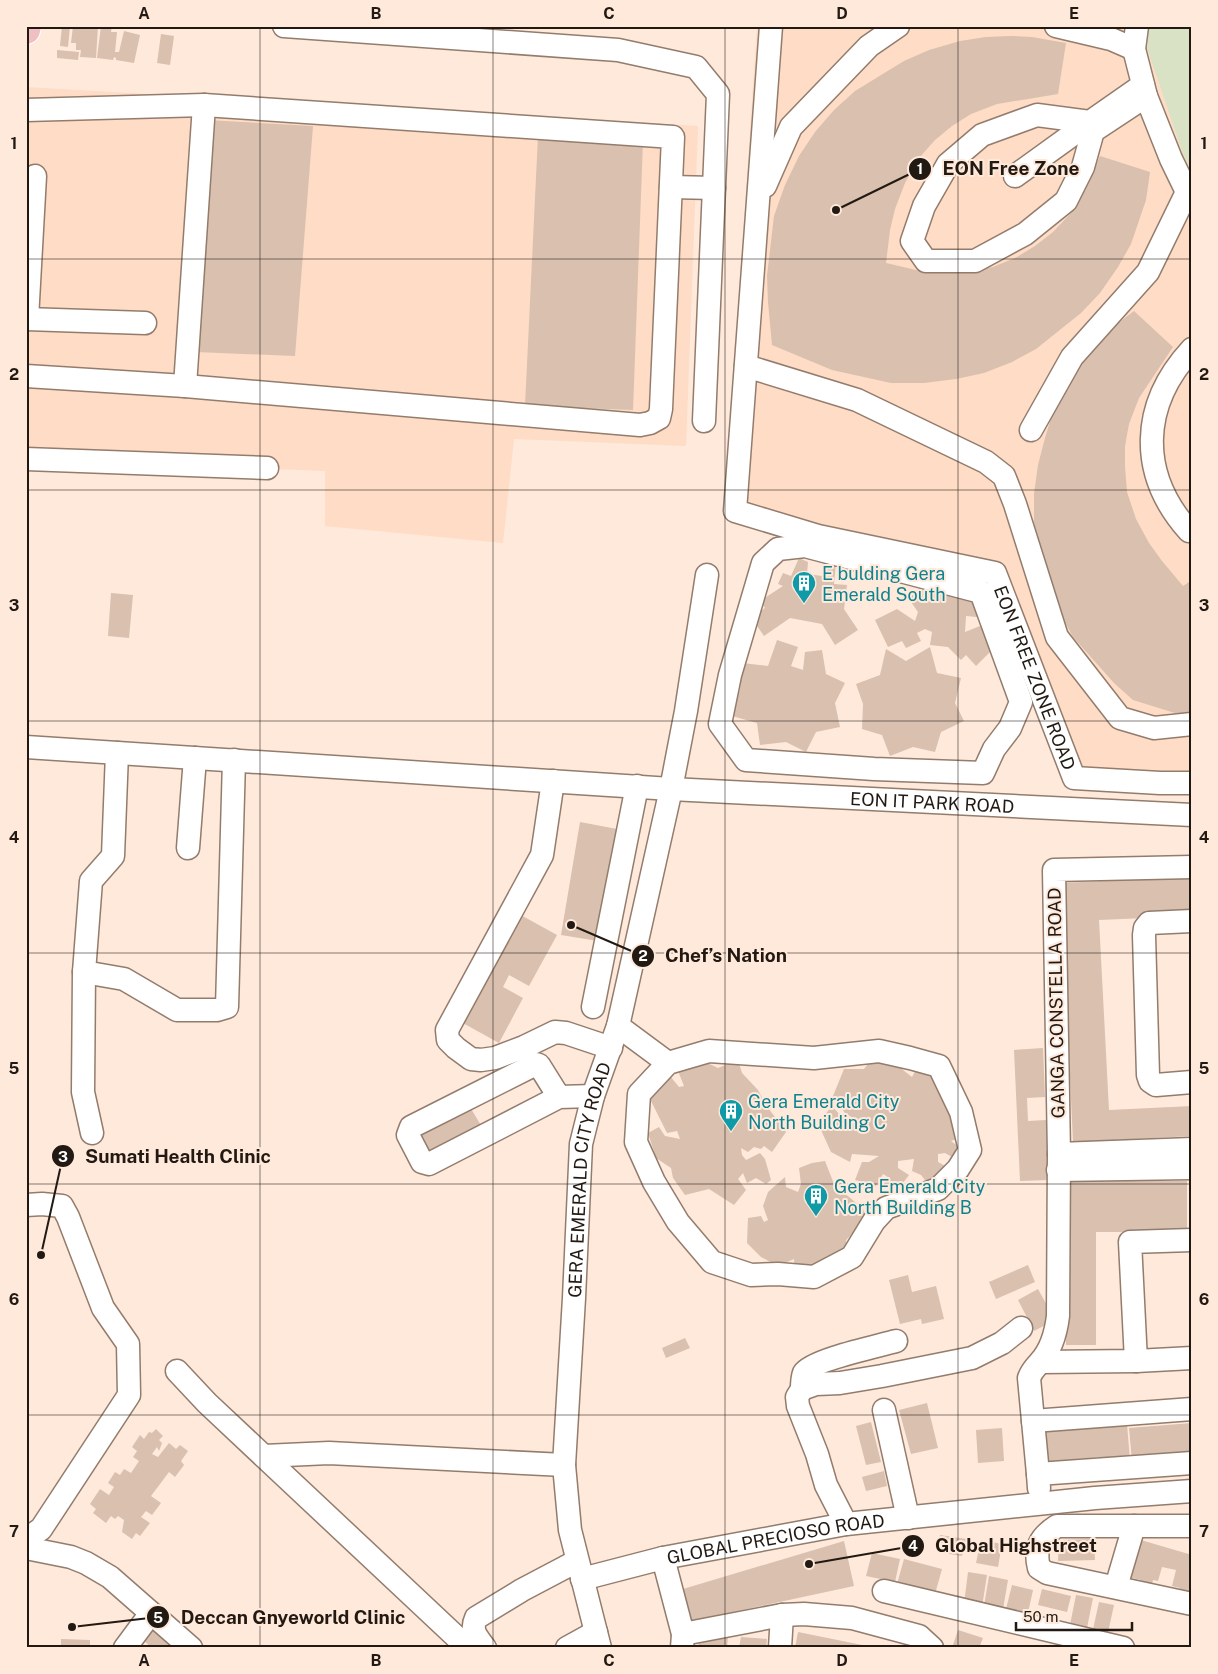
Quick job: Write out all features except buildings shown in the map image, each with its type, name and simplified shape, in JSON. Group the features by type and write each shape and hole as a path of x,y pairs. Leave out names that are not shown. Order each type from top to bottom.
{"main road":[{"path":"26,30 27,26"}],"street":[{"path":"284,26 618,50 696,67 718,94 704,421"},
{"name":"EON FREE ZONE ROAD","path":"771,26 735,511 818,536 995,573 1074,778 1192,783"},
{"name":"EON FREE ZONE ROAD","path":"759,199 792,127 868,46 898,26"},
{"path":"1056,26 1111,39 1134,49"},
{"path":"1030,430 1072,357 1148,272 1190,194 1171,159 1145,90 1134,49 1137,26"},
{"path":"1017,179 1145,90"},
{"path":"26,110 204,105 672,137 661,409 659,418 650,423 640,425 186,386 26,376"},
{"path":"186,386 204,105"},
{"path":"1037,114 1092,126 1083,167 1066,201 1025,234 974,261 926,261 912,241 924,206 948,164 982,135 1037,114"},
{"path":"34,176 26,319 145,323"},
{"path":"671,187 714,188"},
{"path":"1192,349 1179,363 1159,399 1152,439 1157,480 1176,516 1189,531 1192,531"},
{"name":"EON FREE ZONE ROAD","path":"746,366 857,400 986,462 1004,476 1015,504 1057,637 1120,718 1154,728 1192,724"},
{"path":"26,459 267,468"},
{"path":"805,546 981,592 1022,702 1010,728 994,749 983,774 874,769 746,760 720,724 730,675 763,564 778,549 805,546"},
{"name":"GERA EMERALD CITY ROAD","path":"579,1570 570,1530 564,1465 581,1144 593,1096 618,1026 634,955 686,711 707,576"},
{"name":"EON IT PARK ROAD","path":"26,747 876,800 1192,815"},
{"path":"92,1133 83,1092 84,972 90,881 113,856 116,753"},
{"path":"188,848 195,758"},
{"path":"84,972 124,979 177,1010 217,1010 226,1007 228,1000 234,760"},
{"path":"874,769 876,800"},
{"path":"553,781 542,855 447,1030 448,1040 471,1059 481,1060 495,1058 524,1048 555,1032 566,1032 611,1048"},
{"path":"593,1007 598,951 637,786"},
{"name":"GANGA CONSTELLA ROAD","path":"1040,1504 1029,1378 1032,1369 1041,1362 1056,1335 1058,1316 1054,870 1192,867"},
{"path":"1192,921 1149,923 1145,928 1144,935 1148,1075 1150,1081 1156,1085 1192,1082"},
{"path":"598,951 634,955"},
{"path":"618,1026 668,1064"},
{"path":"710,1051 814,1058 879,1051 939,1066 961,1112 970,1150 958,1170 938,1189 886,1208 874,1221 852,1257 814,1277 778,1274 751,1275 712,1262 678,1222 654,1182 636,1142 639,1094 668,1064 710,1051"},
{"path":"558,1097 539,1065 536,1064 411,1127 408,1135 422,1162 429,1164 558,1097 593,1096"},
{"path":"1058,1162 1192,1149"},
{"path":"1058,1162 1192,1168"},
{"path":"26,1205 62,1206 68,1217 103,1308 128,1344 129,1395 41,1528 26,1539"},
{"path":"1136,1361 1130,1242 1192,1240"},
{"path":"802,1389 816,1384 840,1383 972,1358 1002,1343 1020,1328"},
{"path":"846,1524 826,1485 817,1454 798,1406 797,1397 802,1389 803,1375 807,1370 828,1359 896,1341"},
{"path":"1041,1362 1136,1361 1192,1358"},
{"path":"177,1371 207,1403 468,1648"},
{"path":"1033,1421 1192,1409"},
{"path":"884,1410 908,1518"},
{"path":"264,1456 329,1453 564,1465"},
{"path":"1038,1474 1192,1463"},
{"name":"GLOBAL PRECIOSO ROAD","path":"485,1648 473,1631 476,1618 557,1570 579,1570 662,1558 846,1524 1096,1498 1192,1491"},
{"path":"1192,1526 1057,1526 1048,1532 1039,1543 1037,1558 1039,1568 1047,1573 1192,1604"},
{"path":"1116,1587 1134,1526"},
{"path":"26,1548 71,1557 86,1563 110,1577 190,1648"},
{"path":"662,1558 683,1641 782,1615 804,1614 852,1618 919,1636 932,1648"},
{"path":"567,1648 598,1640 579,1570"},
{"path":"884,1591 1095,1644 1123,1648"},
{"path":"125,1648 151,1612"},
{"path":"780,1648 782,1615"}],"shaded area":[{"path":"757,26 1192,26 1192,792 1066,784 991,582 747,527 733,384"},
{"path":"26,87 698,126 686,446 514,439 503,543 325,526 325,471 26,459"}],"green space":[{"path":"1151,26 1192,26 1192,172 1183,154 1147,48 1148,31"}],"place":[{"name":"EON Free Zone","path":"836,210"},
{"name":"E bulding Gera Emerald South","path":"804,604"},
{"name":"Chef’s Nation","path":"571,925"},
{"name":"Gera Emerald City North Building C","path":"731,1132"},
{"name":"Gera Emerald City North Building B","path":"816,1217"},
{"name":"Sumati Health Clinic","path":"41,1255"},
{"name":"Global Highstreet","path":"809,1564"},
{"name":"Deccan Gnyeworld Clinic","path":"72,1627"}]}
